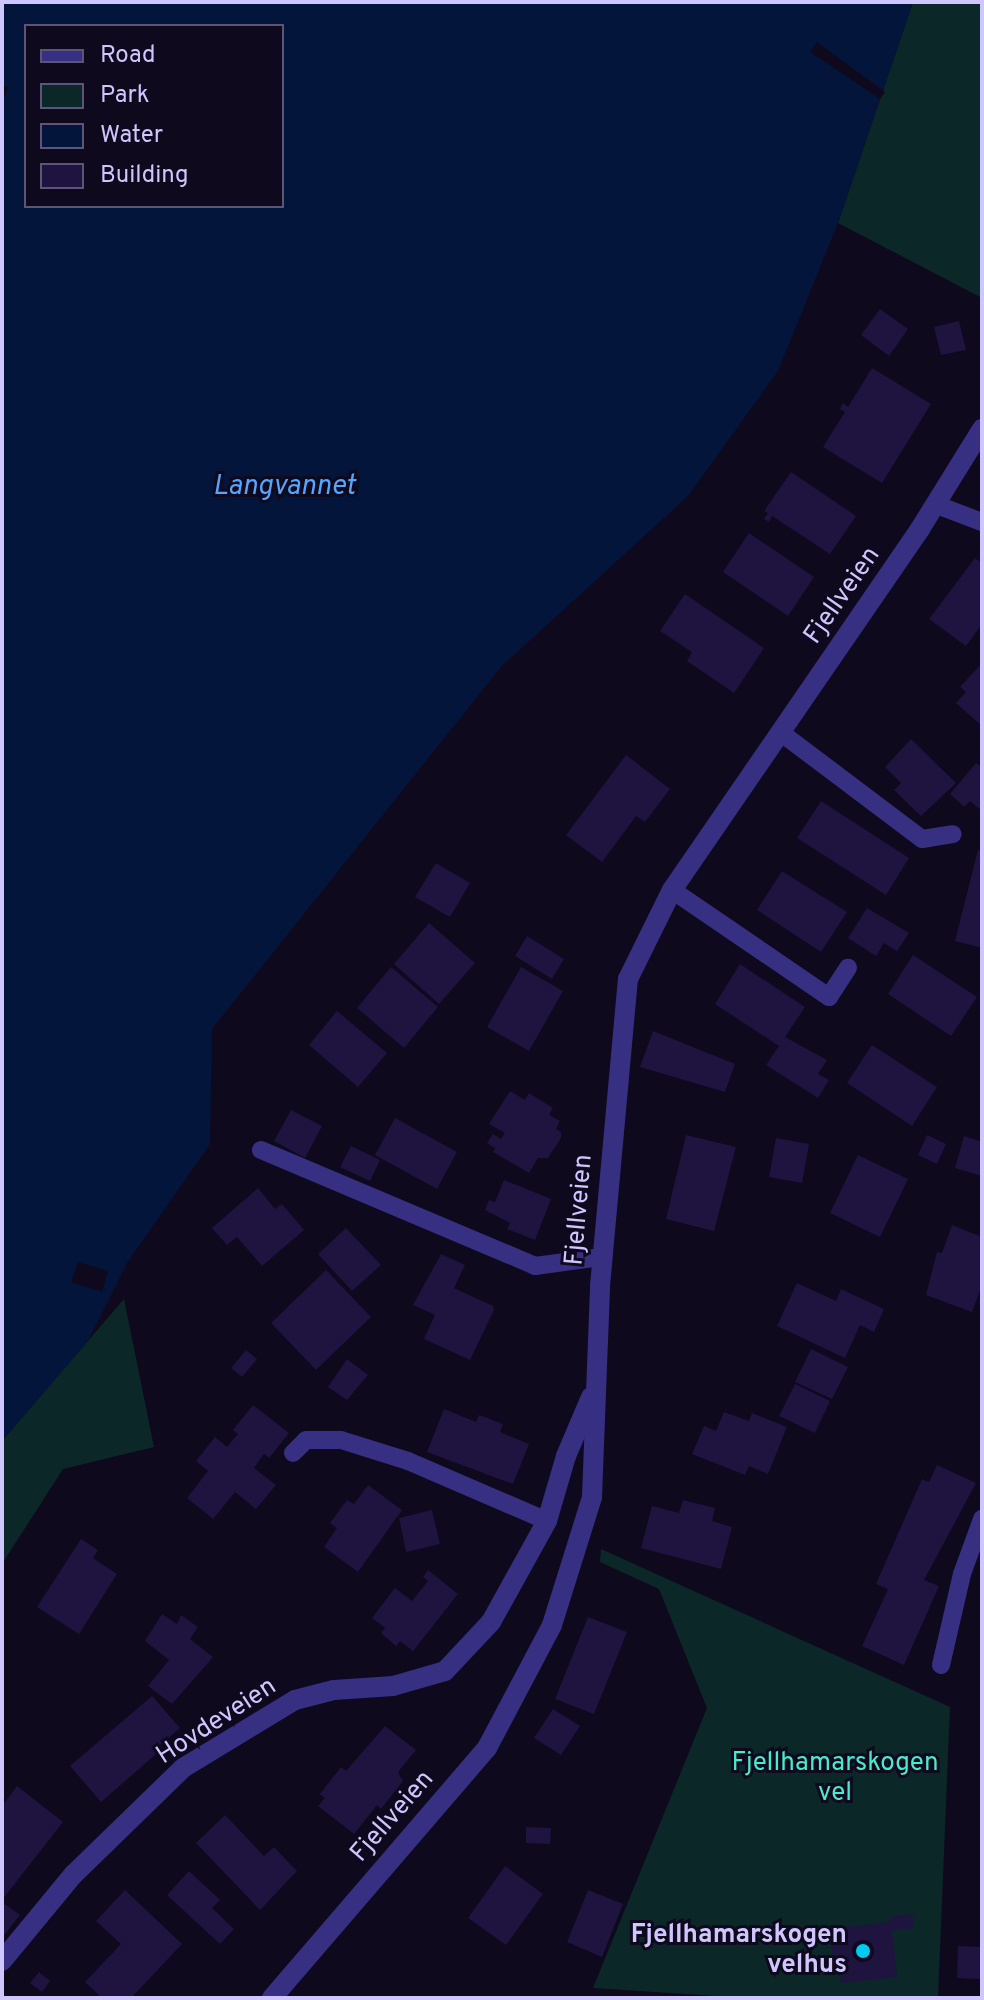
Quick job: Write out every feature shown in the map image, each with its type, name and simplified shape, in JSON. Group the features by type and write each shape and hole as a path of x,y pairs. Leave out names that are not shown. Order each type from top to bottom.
{"street":[{"name":"Fjellveien","path":"272,1998 487,1748 545,1639 592,1497 602,1257 628,979 672,890 937,505 982,429"},
{"name":"Hovdeveien","path":"2,1961 73,1875 183,1768 295,1700 334,1690 393,1686 445,1671 491,1622 547,1521 566,1456 595,1385"}],"lane":[{"path":"937,505 982,522"},
{"path":"780,732 922,839 953,834"},
{"path":"672,890 829,997 848,968"},
{"path":"261,1150 535,1266 602,1257"},
{"path":"293,1453 306,1440 341,1440 408,1461 547,1521"},
{"path":"941,1665 962,1574 982,1519"}],"green space":[{"path":"913,2 982,2 982,298 838,223"},
{"path":"124,1299 154,1447 63,1469 2,1564 2,1441"},
{"name":"Fjellhamarskogen vel","path":"601,1549 950,1707 938,1998 747,1998 593,1988 707,1708 659,1589 600,1562"}],"water":[{"name":"Langvannet","path":"2,2 913,2 838,223 778,371 688,496 501,667 212,1029 210,1144 127,1263 88,1341 2,1441 2,103 8,88 2,85"}],"pier":[{"path":"817,42 885,92 880,99 810,52"},
{"path":"78,1262 108,1271 102,1292 71,1282"}],"building":[{"path":"880,309 908,329 889,356 861,335"},
{"path":"959,321 966,350 941,355 934,327"},
{"path":"872,368 931,404 882,483 823,447 845,412 840,409 843,403 848,407"},
{"path":"791,472 856,516 830,554 772,516 769,522 764,519 768,513 764,511"},
{"path":"749,533 814,577 788,616 723,572"},
{"path":"975,558 982,563 982,624 966,646 929,619"},
{"path":"685,594 764,648 734,693 687,661 692,652 660,631"},
{"path":"982,663 982,726 956,703 966,692 960,687"},
{"path":"911,739 956,783 921,816 894,790 901,783 885,767"},
{"path":"626,755 670,789 645,822 636,816 602,862 566,835"},
{"path":"976,763 982,767 982,811 970,801 964,807 950,794"},
{"path":"821,801 909,858 886,895 797,838"},
{"path":"978,850 982,851 982,948 955,941"},
{"path":"436,863 470,883 450,917 415,897"},
{"path":"782,871 847,912 821,952 757,910"},
{"path":"867,908 909,933 897,951 884,943 876,956 848,938"},
{"path":"429,923 475,963 439,1004 394,964"},
{"path":"527,936 564,959 552,979 515,956"},
{"path":"913,955 977,997 951,1036 888,994"},
{"path":"740,964 805,1007 785,1037 827,1060 818,1074 829,1080 818,1098 766,1065 779,1046 715,1004"},
{"path":"391,967 438,1007 404,1048 357,1008"},
{"path":"521,967 563,991 529,1051 487,1027"},
{"path":"337,1011 387,1053 358,1087 309,1045"},
{"path":"653,1031 735,1064 725,1092 640,1067"},
{"path":"872,1045 937,1087 912,1126 847,1083"},
{"path":"510,1091 525,1100 529,1093 553,1108 549,1115 560,1121 556,1129 561,1132 561,1138 548,1158 538,1158 529,1173 493,1152 495,1148 487,1143 493,1134 501,1139 505,1133 489,1124"},
{"path":"291,1110 322,1126 305,1158 274,1141"},
{"path":"395,1118 457,1152 437,1189 375,1155"},
{"path":"686,1135 736,1147 714,1231 666,1219"},
{"path":"927,1135 946,1144 937,1164 918,1155"},
{"path":"964,1136 982,1142 982,1176 955,1168"},
{"path":"776,1138 809,1144 802,1183 769,1177"},
{"path":"351,1146 380,1160 370,1181 340,1167"},
{"path":"858,1155 908,1179 880,1237 830,1213"},
{"path":"504,1180 551,1199 535,1240 507,1229 510,1223 485,1210 489,1200 495,1202"},
{"path":"258,1188 275,1209 282,1204 304,1230 262,1266 237,1237 227,1245 212,1228"},
{"path":"574,1213 581,1214 576,1246 568,1245"},
{"path":"952,1225 982,1237 982,1285 972,1312 926,1295 937,1252 942,1253"},
{"path":"346,1228 381,1265 352,1291 318,1254"},
{"path":"441,1254 465,1265 454,1288 493,1306 494,1310 470,1360 424,1339 435,1315 413,1305"},
{"path":"326,1270 371,1317 316,1370 271,1323"},
{"path":"797,1283 836,1301 841,1289 884,1309 874,1332 860,1325 845,1358 777,1326"},
{"path":"811,1349 848,1367 832,1399 795,1382"},
{"path":"246,1350 257,1359 242,1377 231,1368"},
{"path":"347,1359 368,1375 347,1400 328,1387"},
{"path":"795,1384 830,1401 815,1433 779,1416"},
{"path":"253,1405 289,1433 269,1458 264,1454 254,1468 276,1485 256,1509 235,1492 213,1519 187,1498 208,1471 196,1461 215,1437 227,1447 238,1434 233,1430"},
{"path":"444,1409 476,1422 479,1415 503,1424 500,1432 529,1444 513,1484 427,1452"},
{"path":"724,1412 749,1421 752,1413 787,1427 768,1474 749,1466 745,1475 692,1454 704,1426 716,1431"},
{"path":"937,1465 976,1483 924,1580 939,1586 904,1665 862,1646 888,1589 876,1584 922,1479 929,1482"},
{"path":"368,1485 402,1510 358,1572 324,1547 337,1528 330,1523 347,1500 354,1504"},
{"path":"683,1500 715,1508 712,1521 732,1527 721,1569 641,1548 652,1506 679,1513"},
{"path":"432,1510 440,1544 406,1552 399,1518"},
{"path":"81,1539 98,1550 93,1558 117,1574 79,1634 37,1607"},
{"path":"428,1570 458,1594 413,1651 400,1641 396,1646 381,1633 385,1628 372,1618 395,1588 412,1601 428,1581 423,1577"},
{"path":"162,1614 177,1624 181,1615 198,1627 190,1639 213,1657 172,1704 148,1686 169,1660 145,1641"},
{"path":"588,1617 627,1632 594,1714 555,1699"},
{"path":"152,1696 180,1728 160,1745 163,1748 101,1802 70,1766"},
{"path":"553,1709 580,1726 561,1755 534,1738"},
{"path":"385,1726 416,1750 398,1772 403,1781 381,1809 377,1805 354,1834 318,1806 325,1798 320,1794 341,1767 346,1771"},
{"path":"17,1786 63,1822 2,1900 2,1806"},
{"path":"225,1815 264,1856 274,1847 297,1871 260,1910 196,1843"},
{"path":"526,1827 551,1828 550,1844 526,1843"},
{"path":"505,1866 543,1894 506,1945 468,1918"},
{"path":"189,1871 220,1900 212,1908 234,1929 220,1944 167,1895"},
{"path":"125,1890 182,1944 131,1998 102,1998 85,1982 121,1944 96,1921"},
{"path":"588,1890 623,1904 602,1957 567,1942"},
{"path":"5,1904 20,1915 2,1938 2,1907"},
{"name":"Fjellhamarskogen velhus","path":"912,1914 914,1928 892,1930 897,1977 841,1983 839,1958 833,1959 832,1944 837,1944 835,1928 890,1922 890,1917"},
{"path":"958,1946 982,1947 982,1979 957,1978"},
{"path":"39,1972 50,1981 42,1992 30,1983"}],"place":[{"name":"Fjellhamarskogen velhus","path":"863,1951"}]}
